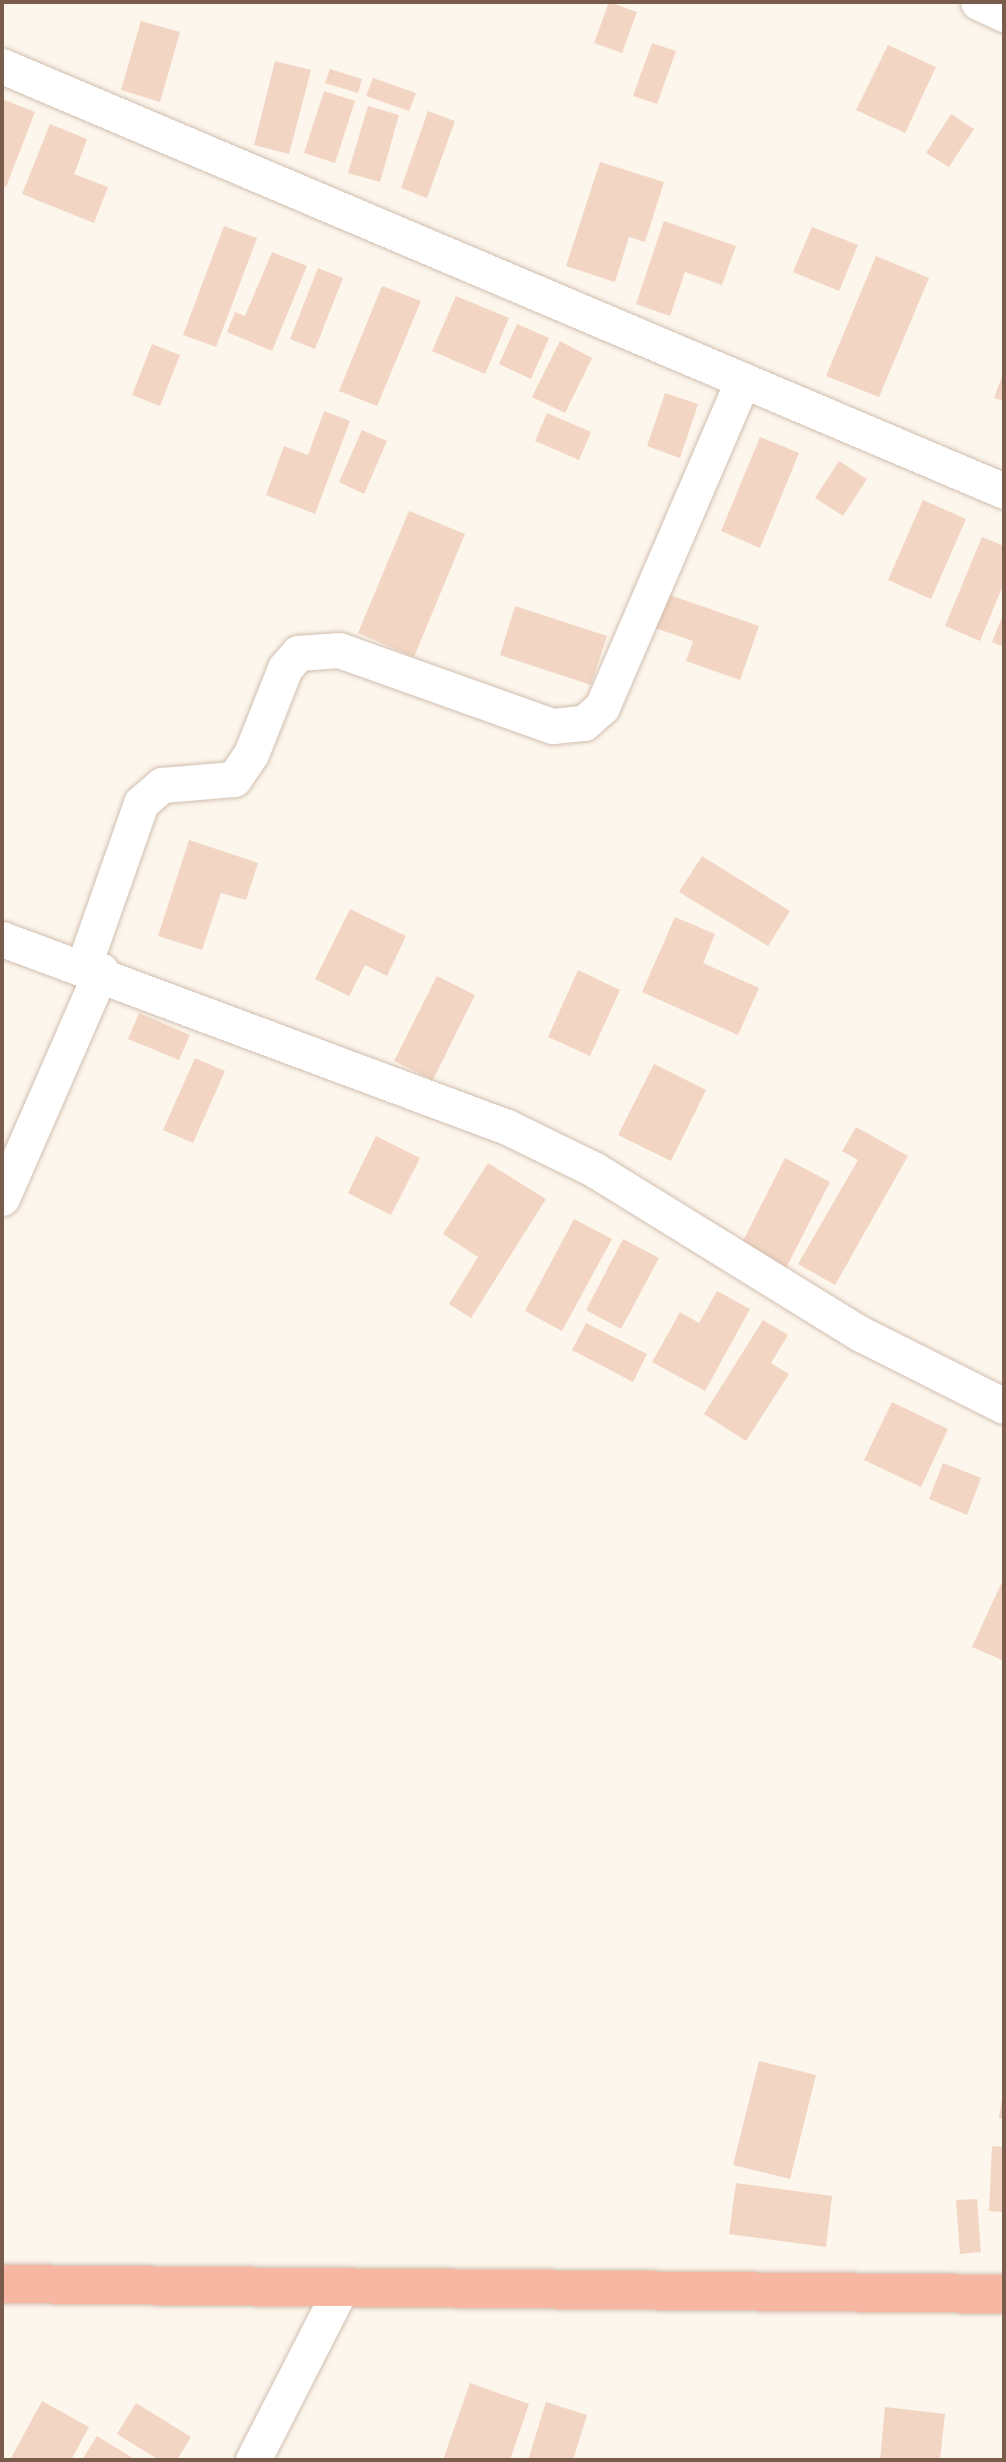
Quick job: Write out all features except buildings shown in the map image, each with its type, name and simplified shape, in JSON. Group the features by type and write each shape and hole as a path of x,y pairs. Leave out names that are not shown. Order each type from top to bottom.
{"highway":[{"path":"2,2284 1004,2294"}],"street":[{"path":"978,2 1004,14"},
{"path":"2,66 1004,491"},
{"path":"2,1198 92,968 141,803 162,785 234,779 251,754 285,668 298,653 339,650 553,726 584,723 602,707 743,380"},
{"path":"2,939 92,968 518,1132 595,1170 861,1334 1004,1406"},
{"path":"253,2460 341,2288"}]}
